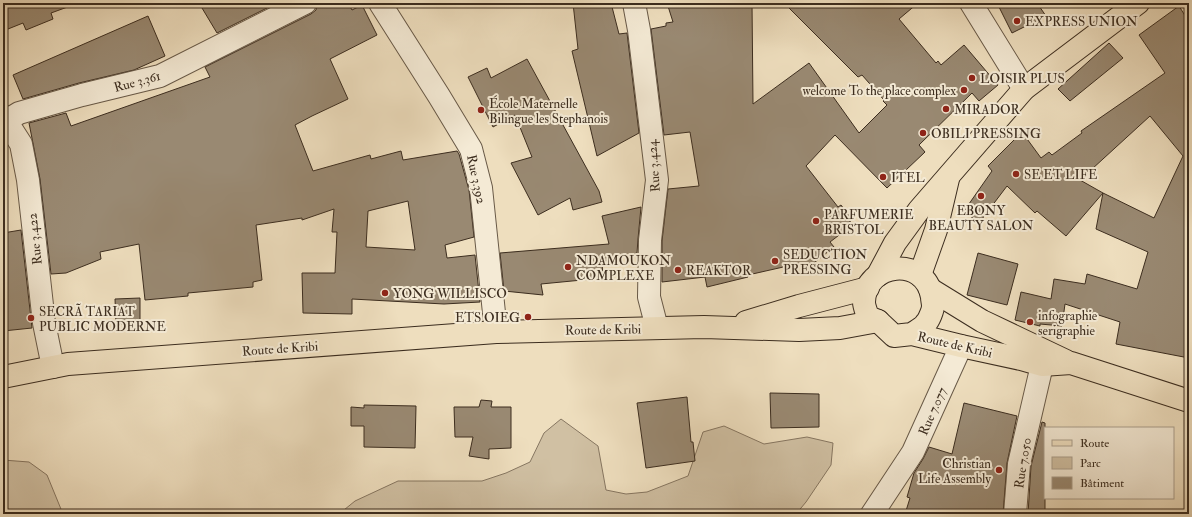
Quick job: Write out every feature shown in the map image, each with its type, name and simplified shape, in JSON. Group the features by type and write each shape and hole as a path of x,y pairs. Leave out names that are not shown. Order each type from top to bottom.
{"main road":[{"path":"878,321 868,318 864,303 873,281 894,243 919,210 1024,89 1138,3"},
{"path":"912,334 926,324 933,307 925,282 949,175"},
{"path":"704,327 750,321 873,281 891,269 906,269 982,321 1070,363"},
{"name":"Route de Kribi","path":"3,377 68,364 496,332 704,327 799,330 840,328 878,321 894,336 912,334 1042,365 1070,363 1189,401"}],"street":[{"name":"Rue 3.361","path":"5,118 82,95 160,76 305,3"},
{"name":"Rue 3.392","path":"380,3 440,96 471,149 481,188 496,332"},
{"name":"Rue 3.424","path":"634,3 639,30 657,180 650,240 649,297 657,328"},
{"path":"971,3 1024,89"},
{"name":"Rue 3.422","path":"5,118 21,144 28,180 44,323 53,367"},
{"name":"Rue 7.077","path":"872,514 913,452 960,346"},
{"name":"Rue 7.050","path":"1016,514 1019,464 1042,365"}],"green space":[{"path":"561,419 598,446 606,490 626,494 647,492 688,476 703,432 724,426 764,444 807,437 833,443 831,465 796,514 339,514 355,501 398,481 482,481 506,473 530,462 544,433"},
{"path":"3,460 29,462 47,475 63,514 3,514"}],"building":[{"path":"3,3 72,3 73,5 51,13 53,19 26,30 23,23 3,31"},
{"path":"199,3 277,3 217,33"},
{"path":"317,3 348,3 352,10 362,5 377,35 330,59 348,99 295,125 313,171 370,155 371,159 401,151 403,160 457,151 469,190 474,237 445,245 447,258 475,255 480,302 444,304 352,299 352,314 303,313 302,273 335,273 337,232 332,232 334,209 302,220 302,218 256,225 262,280 253,282 253,287 188,293 188,296 145,300 139,244 100,252 101,259 66,273 51,274 40,179 29,123 66,113 71,126 210,77 205,67 311,14 316,10","holes":["408,201 415,250 366,247 368,211"]},
{"path":"573,3 611,3 619,34 627,33 639,133 597,156 572,51 578,49"},
{"path":"667,3 752,3 753,104 809,63 859,133 887,105 862,75 858,77 784,3 918,3 899,19 936,63 938,61 941,65 964,45 998,85 979,101 972,93 919,145 925,152 887,188 835,135 806,166 838,207 841,205 852,220 848,223 851,226 830,242 834,247 805,270 801,263 748,275 748,277 707,287 705,277 662,282 662,241 668,189 699,186 690,132 664,135 651,29 666,26 666,23 673,22"},
{"path":"997,3 1037,3 1046,16 1012,33"},
{"path":"1179,6 1189,22 1189,358 1116,344 1120,322 1065,304 1062,326 1040,324 1040,326 1015,320 1021,292 1051,299 1054,279 1085,284 1087,274 1137,289 1148,252 1096,229 1103,193 1066,236 1037,211 1035,213 1007,186 979,223 964,211 992,171 988,166 1022,132 1041,158 1049,152 1052,155 1082,133 1081,131 1165,73 1139,35","holes":["1150,116 1183,156 1154,218 1080,180"]},
{"path":"148,16 165,56 134,70 79,83 23,99 13,75"},
{"path":"1109,43 1123,58 1070,101 1058,89"},
{"path":"527,59 599,191 602,202 573,210 570,198 538,215 511,163 532,157 515,115 493,127 468,77 487,68 491,78"},
{"path":"641,207 637,253 602,262 603,278 541,284 543,295 504,291 500,253 609,244 602,216"},
{"path":"21,230 32,328 3,331 3,233"},
{"path":"978,253 1018,264 1007,305 967,295"},
{"path":"140,298 140,323 116,324 115,299"},
{"path":"770,393 819,394 819,427 771,428"},
{"path":"687,397 691,442 693,442 695,461 646,468 637,403"},
{"path":"481,400 492,401 491,407 511,407 511,448 489,449 489,459 469,456 473,437 455,437 454,407 479,407"},
{"path":"964,403 1017,416 1007,463 1003,514 905,514 910,498 907,497 914,473 929,447 952,454"},
{"path":"364,405 416,406 415,448 364,447 364,426 351,426 351,407 364,408"},
{"path":"1042,422 1045,423 1045,514 1028,514 1031,466"}],"place":[{"name":"EXPRESS UNION","path":"1017,21"},
{"name":"LOISIR PLUS","path":"972,78"},
{"name":"welcome To the place complex","path":"964,90"},
{"name":"MIRADOR","path":"946,109"},
{"name":"École Maternelle Bilingue les Stephanois","path":"481,110"},
{"name":"OBILI PRESSING","path":"923,133"},
{"name":"SE ET LIFE","path":"1016,174"},
{"name":"ITEL","path":"883,177"},
{"name":"EBONY BEAUTY SALON","path":"981,196"},
{"name":"PARFUMERIE BRISTOL","path":"816,221"},
{"name":"SEDUCTION PRESSING","path":"775,261"},
{"name":"NDAMOUKON COMPLEXE","path":"568,267"},
{"name":"REAKTOR","path":"678,270"},
{"name":"YONG WILLISCO","path":"385,293"},
{"name":"ETS OIEG","path":"528,317"},
{"name":"SECRÃ TARIAT PUBLIC MODERNE","path":"31,318"},
{"name":"infographie serigraphie","path":"1030,322"},
{"name":"Christian Life Assembly","path":"999,470"}]}
